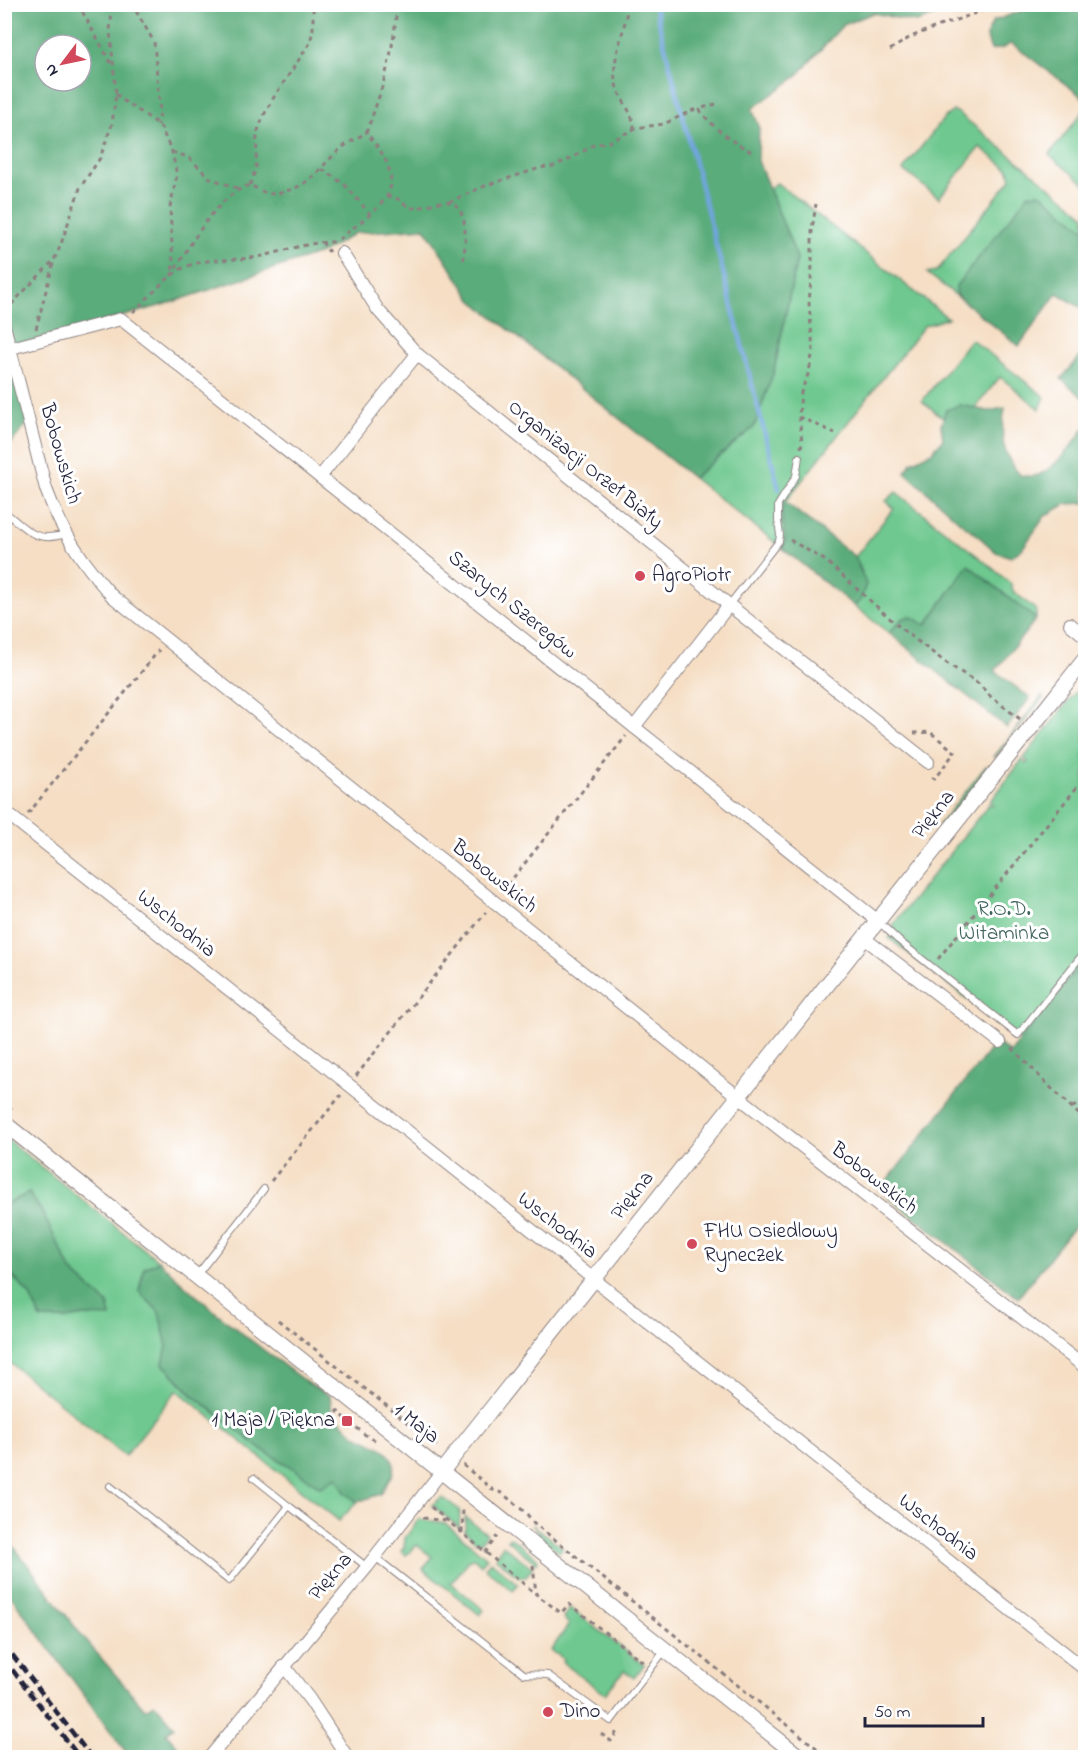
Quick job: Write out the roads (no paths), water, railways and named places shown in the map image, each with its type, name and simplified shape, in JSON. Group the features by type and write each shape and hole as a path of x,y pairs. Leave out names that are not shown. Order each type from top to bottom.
{"street":[{"name":"Organizacji Orzeł Biały","path":"338,247 378,309 417,354 928,762"},
{"name":"Szarych Szeregów","path":"11,348 121,319 320,477 631,730 878,921"},
{"name":"Bobowskich","path":"4,325 46,489 65,534 91,573 112,596 738,1097 1086,1368"},
{"path":"320,477 417,354"},
{"path":"631,730 729,605"},
{"path":"1070,624 1086,637"},
{"name":"Piękna","path":"209,1758 367,1567 1086,658"},
{"name":"Wschodnia","path":"4,812 1086,1670"},
{"path":"864,939 1000,1042"},
{"name":"1 Maja","path":"4,1123 801,1758"},
{"path":"284,1666 310,1700 348,1758"}],"lane":[{"path":"729,605 774,548 780,535 778,505 796,476 800,457"},
{"path":"4,511 33,535 47,538 65,534"},
{"path":"878,921 898,940 1018,1035 1086,950"},
{"path":"196,1276 264,1189"},
{"path":"254,1478 367,1567"},
{"path":"110,1486 230,1581 289,1506"},
{"path":"375,1556 524,1674 548,1675 611,1721 665,1650"}],"waterway":[{"path":"654,4 779,489"}],"railway":[{"path":"4,1644 92,1758"},
{"path":"4,1659 80,1758"}],"place":[{"name":"AgroPiotr","path":"640,576"},
{"name":"FHU Osiedlowy Ryneczek","path":"692,1244"},
{"name":"1 Maja / Piękna","path":"347,1421"},
{"name":"Dino","path":"548,1712"}],"park label":[{"name":"R.O.D. Witaminka","path":"1004,922"}]}
